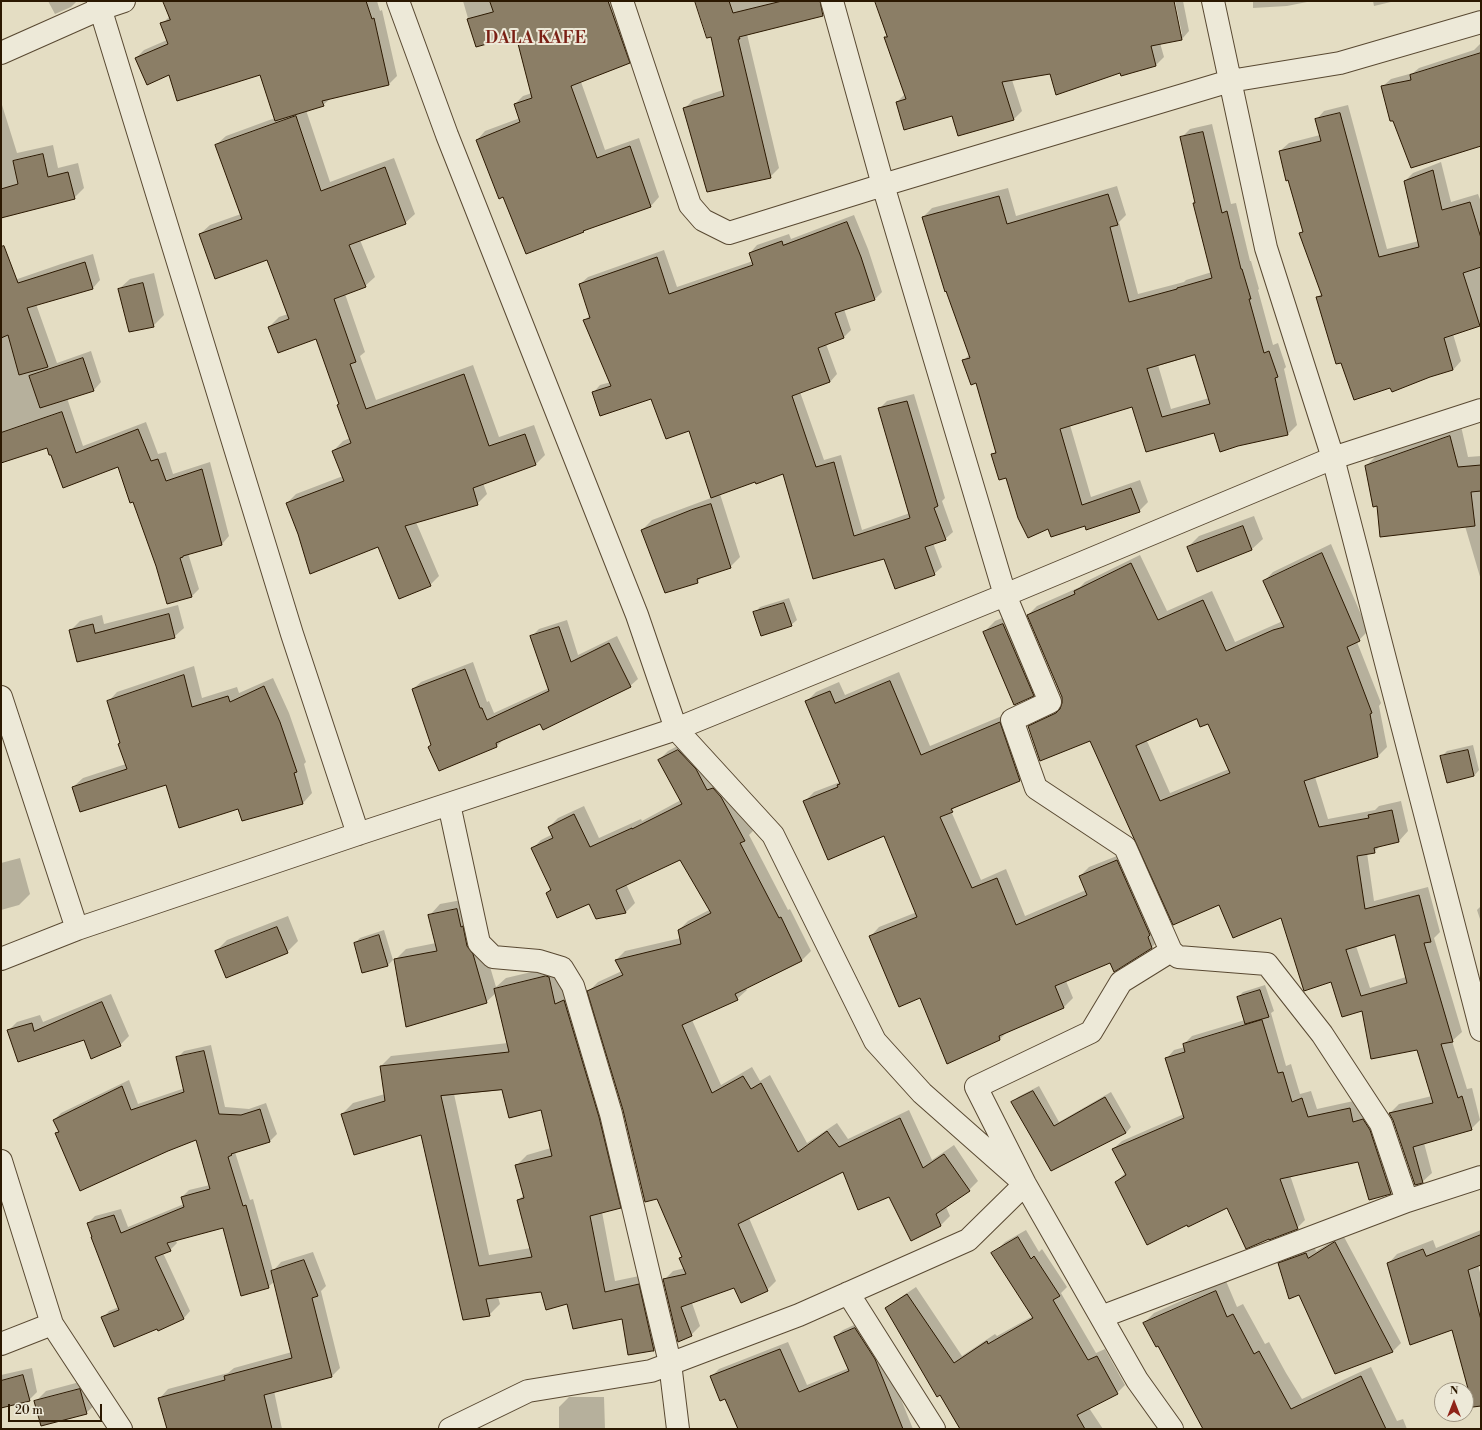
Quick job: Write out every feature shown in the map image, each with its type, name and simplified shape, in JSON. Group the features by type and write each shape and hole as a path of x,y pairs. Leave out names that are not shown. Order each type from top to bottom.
{"street":[{"path":"1,53 99,5 124,1"},
{"path":"398,1 448,135 637,615 676,729 774,835 875,1041 922,1093 1024,1184"},
{"path":"622,1 690,205 703,220 729,233 883,185 1230,81 1340,64 1481,22"},
{"path":"832,1 883,185 1004,594 1050,702 1012,720 1036,788 1125,847 1171,951 1178,957 1267,964 1322,1034 1381,1124 1406,1201"},
{"path":"1213,1 1266,248 1333,458 1481,1030"},
{"path":"99,5 292,634 358,834"},
{"path":"1,959 77,929 676,729 1333,458 1481,410"},
{"path":"1,697 77,929"},
{"path":"449,804 479,943 493,957 539,961 562,968 573,986 611,1114 670,1363 678,1429"},
{"path":"1171,951 1120,982 1091,1032 976,1087 1024,1184 1100,1317 1137,1380 1172,1429"},
{"path":"1,1161 52,1324 121,1429"},
{"path":"1100,1317 1406,1201 1481,1177"},
{"path":"450,1429 528,1391 651,1370 799,1315 968,1240 1024,1184"},
{"path":"848,1293 934,1429"},
{"path":"1,1344 52,1324"}],"building":[{"path":"163,1 366,1 372,19 374,18 389,85 322,101 324,106 275,121 260,75 177,101 169,75 147,85 135,58 168,44 160,23 170,20"},
{"path":"490,1 608,1 630,63 571,86 597,158 630,146 651,207 583,231 584,232 526,254 503,197 499,199 476,140 520,122 514,104 532,98 516,36 476,47 467,19 493,12"},
{"path":"695,1 729,1 733,13 782,1 820,1 823,16 739,37 740,39 738,39 771,178 707,192 683,108 724,96 711,37 707,38"},
{"path":"875,1 1174,1 1182,40 1151,46 1156,66 1121,76 1120,73 1056,95 1050,74 1002,82 1014,120 958,136 952,116 904,130 896,102 906,99 884,37 887,37"},
{"path":"1481,53 1481,146 1411,168 1393,121 1390,121 1381,86 1411,80 1410,75"},
{"path":"1340,113 1379,257 1419,247 1404,181 1433,170 1442,210 1470,202 1481,238 1481,267 1463,273 1480,326 1444,338 1453,370 1430,377 1392,392 1390,388 1354,400 1341,363 1336,364 1316,297 1322,296 1299,233 1303,232 1288,180 1286,181 1279,151 1321,141 1315,119"},
{"path":"296,116 321,191 385,167 406,224 349,245 366,287 334,299 356,362 350,364 366,409 464,374 489,446 525,434 536,465 473,488 478,505 405,526 431,586 399,599 378,547 310,574 298,534 286,503 344,481 332,451 351,443 337,405 339,404 316,339 278,353 268,327 289,319 267,260 215,279 199,234 242,219 215,145"},
{"path":"1203,132 1222,213 1227,211 1264,353 1269,351 1278,377 1275,378 1288,435 1238,446 1220,452 1214,433 1146,452 1132,407 1060,429 1082,505 1131,488 1140,512 1086,530 1085,526 1051,537 1048,529 1028,538 1018,518 1006,478 999,480 991,454 996,453 976,383 971,385 962,360 970,358 946,291 945,292 922,217 999,196 1007,224 1108,194 1118,225 1110,227 1129,302 1177,289 1212,278 1193,203 1195,203 1180,137","holes":["1195,355 1210,404 1162,417 1147,369"]},
{"path":"43,154 48,177 68,172 75,199 1,218 1,189 18,184 13,161"},
{"path":"847,222 861,257 875,300 835,313 844,338 818,348 830,382 792,396 816,467 834,462 854,536 910,518 878,408 907,401 938,506 934,508 946,540 925,547 935,575 895,589 884,559 813,579 783,474 756,484 755,482 711,498 689,431 666,439 651,399 600,416 592,392 611,386 583,320 590,318 579,284 657,257 669,294 753,265 749,253 782,241 783,245"},
{"path":"4,246 18,283 85,262 93,289 27,308 48,367 19,375 8,335 1,338 1,247"},
{"path":"143,283 154,327 129,332 118,289"},
{"path":"83,358 94,391 40,408 29,376"},
{"path":"62,412 76,453 138,429 151,461 158,459 166,481 202,469 222,545 180,558 192,597 167,604 156,566 133,502 130,503 118,467 63,488 47,448 1,463 1,433"},
{"path":"1450,436 1458,467 1481,465 1481,491 1471,492 1475,526 1380,537 1377,506 1373,507 1365,466"},
{"path":"711,504 731,568 697,579 698,583 665,593 641,530 691,510"},
{"path":"1243,526 1252,550 1197,572 1187,547"},
{"path":"1322,553 1360,641 1347,647 1372,713 1370,714 1378,757 1304,781 1319,827 1369,818 1368,815 1392,810 1399,842 1374,848 1375,853 1357,856 1365,909 1419,895 1431,942 1424,943 1453,1042 1441,1044 1458,1098 1462,1096 1472,1130 1413,1147 1423,1183 1415,1185 1393,1120 1389,1113 1433,1103 1417,1050 1371,1059 1362,1011 1342,1017 1331,982 1304,991 1281,918 1233,938 1219,905 1173,925 1090,741 1040,761 1028,726 1056,713 1060,709 1062,697 1027,615 1075,594 1074,591 1131,563 1158,620 1203,600 1226,651 1273,630 1284,627 1263,581","holes":["1197,719 1200,727 1208,724 1230,773 1160,801 1136,746","1395,935 1407,983 1361,996 1346,950"]},
{"path":"784,603 792,626 761,636 753,612"},
{"path":"169,614 175,638 77,662 69,630 93,624 95,633"},
{"path":"1003,624 1034,696 1014,705 983,632"},
{"path":"559,627 571,662 609,643 631,687 543,730 540,724 496,743 497,747 439,771 428,747 431,745 412,689 465,669 480,708 482,708 487,720 549,691 530,636"},
{"path":"184,675 192,707 228,696 230,702 264,686 280,722 297,772 294,773 303,804 242,821 238,809 179,828 166,785 80,812 72,787 127,769 118,744 120,743 107,701"},
{"path":"890,681 921,755 1000,722 1020,781 951,809 953,812 940,817 972,888 997,878 1016,925 1087,895 1079,876 1117,860 1150,935 1148,937 1152,948 1114,972 1110,963 1055,986 1064,1008 999,1036 1000,1040 947,1064 920,998 899,1007 869,936 917,917 884,836 828,860 803,801 838,787 837,785 840,784 805,701 830,691 835,703"},
{"path":"678,750 696,769 707,790 713,788 721,797 745,841 740,843 779,918 781,917 802,961 735,994 738,1000 682,1025 712,1093 743,1076 751,1089 761,1083 798,1152 827,1131 839,1147 900,1118 923,1168 944,1154 970,1191 936,1214 941,1226 911,1241 889,1197 858,1210 843,1172 738,1224 768,1291 741,1303 734,1288 681,1307 692,1336 678,1342 663,1279 686,1274 679,1258 682,1257 657,1199 645,1202 623,1110 587,991 623,975 615,960 681,944 678,930 711,913 680,860 616,890 626,913 596,919 589,904 557,918 546,893 551,890 531,848 553,838 548,827 574,814 590,847 632,829 682,804 658,760"},
{"path":"1468,750 1474,776 1447,783 1440,756"},
{"path":"457,909 461,927 463,926 467,946 473,954 487,1003 406,1027 394,959 437,951 428,915"},
{"path":"277,927 288,953 226,978 215,951"},
{"path":"379,935 388,966 362,973 354,943"},
{"path":"546,976 549,977 555,1004 564,1000 599,1117 621,1208 590,1216 605,1292 639,1284 654,1351 628,1355 622,1319 573,1329 567,1304 546,1310 541,1292 486,1299 490,1316 463,1320 421,1135 354,1155 341,1114 385,1101 380,1066 509,1052 494,989","holes":["502,1090 509,1118 541,1110 552,1156 515,1165 524,1198 517,1200 532,1257 479,1266 441,1096"]},
{"path":"1260,990 1269,1017 1245,1024 1237,997"},
{"path":"102,1002 121,1046 91,1059 84,1040 18,1062 7,1030 32,1023 34,1031"},
{"path":"1262,1020 1278,1073 1283,1072 1292,1102 1302,1098 1308,1117 1350,1108 1353,1122 1363,1119 1370,1130 1391,1194 1369,1200 1358,1162 1280,1179 1298,1229 1246,1249 1227,1208 1188,1227 1187,1225 1147,1245 1115,1182 1126,1175 1112,1149 1184,1118 1165,1058 1185,1052 1183,1044"},
{"path":"204,1051 219,1114 241,1115 260,1109 270,1142 231,1154 232,1155 228,1157 243,1206 246,1205 269,1288 241,1296 223,1228 167,1243 171,1251 155,1257 184,1319 158,1331 157,1329 114,1347 101,1317 119,1310 87,1223 114,1215 121,1233 184,1207 181,1197 210,1189 196,1140 80,1191 55,1133 59,1132 53,1120 122,1086 131,1110 184,1092 176,1057"},
{"path":"1033,1091 1054,1126 1105,1097 1126,1133 1051,1171 1011,1102"},
{"path":"1481,1235 1481,1265 1468,1270 1481,1320 1481,1406 1474,1407 1474,1382 1466,1382 1452,1330 1410,1345 1387,1263 1423,1249 1426,1256"},
{"path":"1018,1237 1031,1259 1034,1256 1060,1296 1053,1300 1088,1360 1097,1356 1118,1394 1077,1415 1085,1429 960,1429 940,1395 937,1397 885,1308 907,1294 954,1363 987,1341 988,1344 1033,1318 991,1253"},
{"path":"1335,1242 1393,1352 1335,1374 1299,1295 1289,1299 1278,1263 1306,1253 1308,1258"},
{"path":"304,1260 318,1296 312,1298 332,1377 264,1395 272,1429 167,1429 158,1398 225,1380 224,1376 292,1358 271,1271"},
{"path":"1216,1291 1227,1317 1233,1314 1254,1354 1259,1351 1291,1409 1361,1376 1386,1429 1203,1429 1158,1346 1156,1347 1143,1323"},
{"path":"855,1328 875,1359 903,1429 738,1429 725,1399 720,1401 710,1376 780,1349 799,1392 849,1371 834,1337"},
{"path":"23,1375 30,1401 1,1408 1,1381"},
{"path":"80,1389 87,1414 41,1426 34,1401"}],"district":[{"name":"DALA KAFE","path":"536,39"}]}
